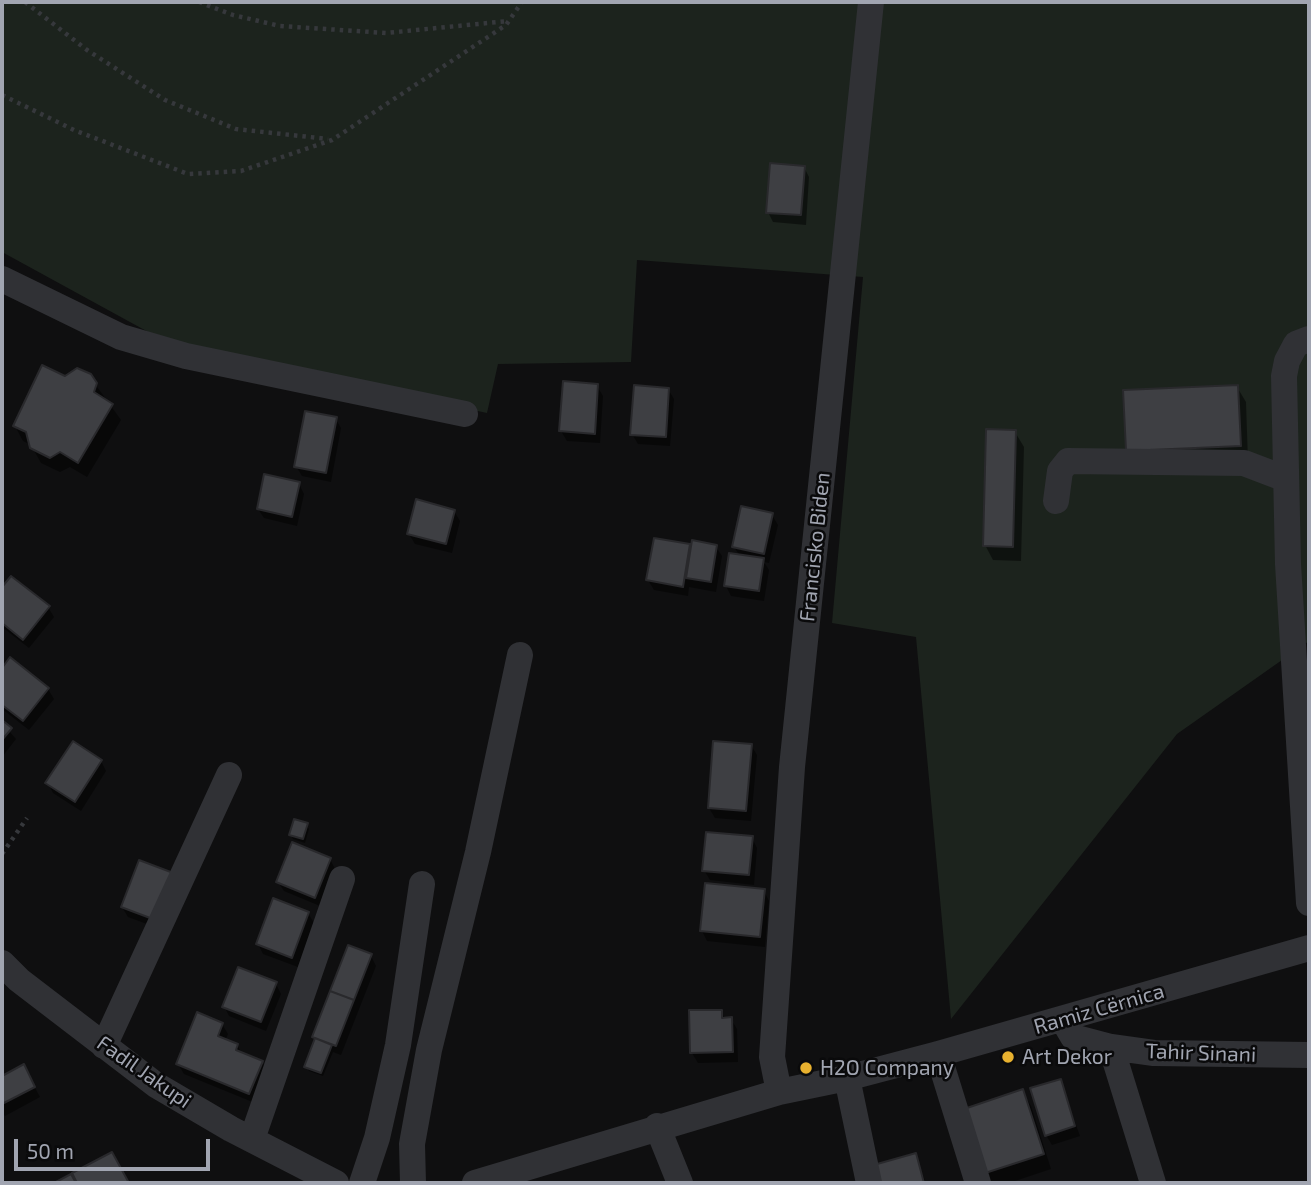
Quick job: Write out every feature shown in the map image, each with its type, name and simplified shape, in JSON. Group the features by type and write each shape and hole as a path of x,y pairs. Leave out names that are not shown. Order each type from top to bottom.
{"street":[{"name":"Francisko Biden","path":"779,1092 772,1056 792,767 871,2"},
{"path":"2,279 121,337 186,356 465,414"},
{"path":"1309,339 1296,344 1287,361 1284,376 1286,479 1309,903"},
{"path":"1056,501 1059,471 1068,461 1244,463 1286,479"},
{"path":"413,1183 412,1144 429,1050 478,852 520,654"},
{"path":"104,1046 229,775"},
{"path":"252,1139 342,879"},
{"path":"362,1183 377,1138 398,1045 422,884"},
{"name":"Ramiz Cërnica","path":"475,1183 657,1126 1063,1020 1309,948"},
{"name":"Fadil Jakupi","path":"2,963 19,980 156,1085 336,1183"},
{"name":"Tahir Sinani","path":"1063,1020 1073,1037 1111,1047 1154,1053 1309,1055"},
{"path":"1111,1047 1153,1183"},
{"path":"938,1054 978,1183"},
{"path":"847,1078 869,1183"},
{"path":"657,1126 680,1183"}],"path":[{"path":"25,2 86,50 165,100 236,129 332,140"},
{"path":"199,2 233,15 280,26 386,33 509,21"},
{"path":"2,95 74,130 188,174 241,171 332,140 509,21 522,2"},
{"path":"2,855 27,818"}],"shaded area":[{"path":"2,2 1309,2 1309,641 1177,734 951,1019 916,637 832,623 863,277 637,260 631,362 498,364 487,413 172,345 2,252"}],"building":[{"path":"770,163 805,166 801,215 766,213"},
{"path":"42,365 65,376 77,368 91,374 97,383 94,392 113,404 78,463 60,452 50,458 30,448 26,432 13,426"},
{"path":"563,381 598,384 595,434 559,431"},
{"path":"634,385 669,388 666,437 630,435"},
{"path":"1238,385 1241,446 1126,451 1123,390"},
{"path":"305,411 337,417 326,473 294,467"},
{"path":"986,429 1016,430 1013,547 983,546"},
{"path":"264,474 300,482 292,517 257,509"},
{"path":"416,499 455,510 446,544 407,534"},
{"path":"741,506 773,513 764,554 732,547"},
{"path":"654,538 690,544 683,587 646,580"},
{"path":"692,540 717,545 711,582 686,578"},
{"path":"729,553 764,558 759,591 724,586"},
{"path":"11,576 50,606 23,640 2,623 2,587"},
{"path":"10,657 49,688 23,721 2,705 2,668"},
{"path":"2,720 12,728 2,740"},
{"path":"73,741 102,760 75,802 45,783"},
{"path":"713,741 752,744 746,811 708,808"},
{"path":"294,819 308,823 303,839 289,835"},
{"path":"706,832 753,836 749,875 702,871"},
{"path":"292,842 331,858 315,898 276,882"},
{"path":"139,860 176,874 158,921 121,907"},
{"path":"705,883 765,889 760,937 700,931"},
{"path":"273,898 309,912 292,958 256,944"},
{"path":"348,945 372,954 354,1000 330,991"},
{"path":"238,967 277,982 261,1022 222,1007"},
{"path":"330,991 354,1000 336,1046 312,1037"},
{"path":"689,1010 722,1010 722,1018 732,1017 733,1052 690,1053"},
{"path":"197,1012 223,1023 218,1036 238,1044 236,1050 263,1061 249,1094 176,1064"},
{"path":"315,1038 332,1045 321,1073 304,1067"},
{"path":"24,1064 35,1087 2,1104 2,1076"},
{"path":"1061,1079 1075,1126 1045,1136 1030,1088"},
{"path":"1023,1089 1044,1154 982,1174 961,1110"},
{"path":"112,1152 129,1183 77,1183 72,1173"},
{"path":"916,1153 924,1183 875,1183 870,1166"},
{"path":"71,1174 76,1183 54,1183"}],"place":[{"name":"Art Dekor","path":"1008,1057"},
{"name":"H2O Company","path":"806,1068"}]}
